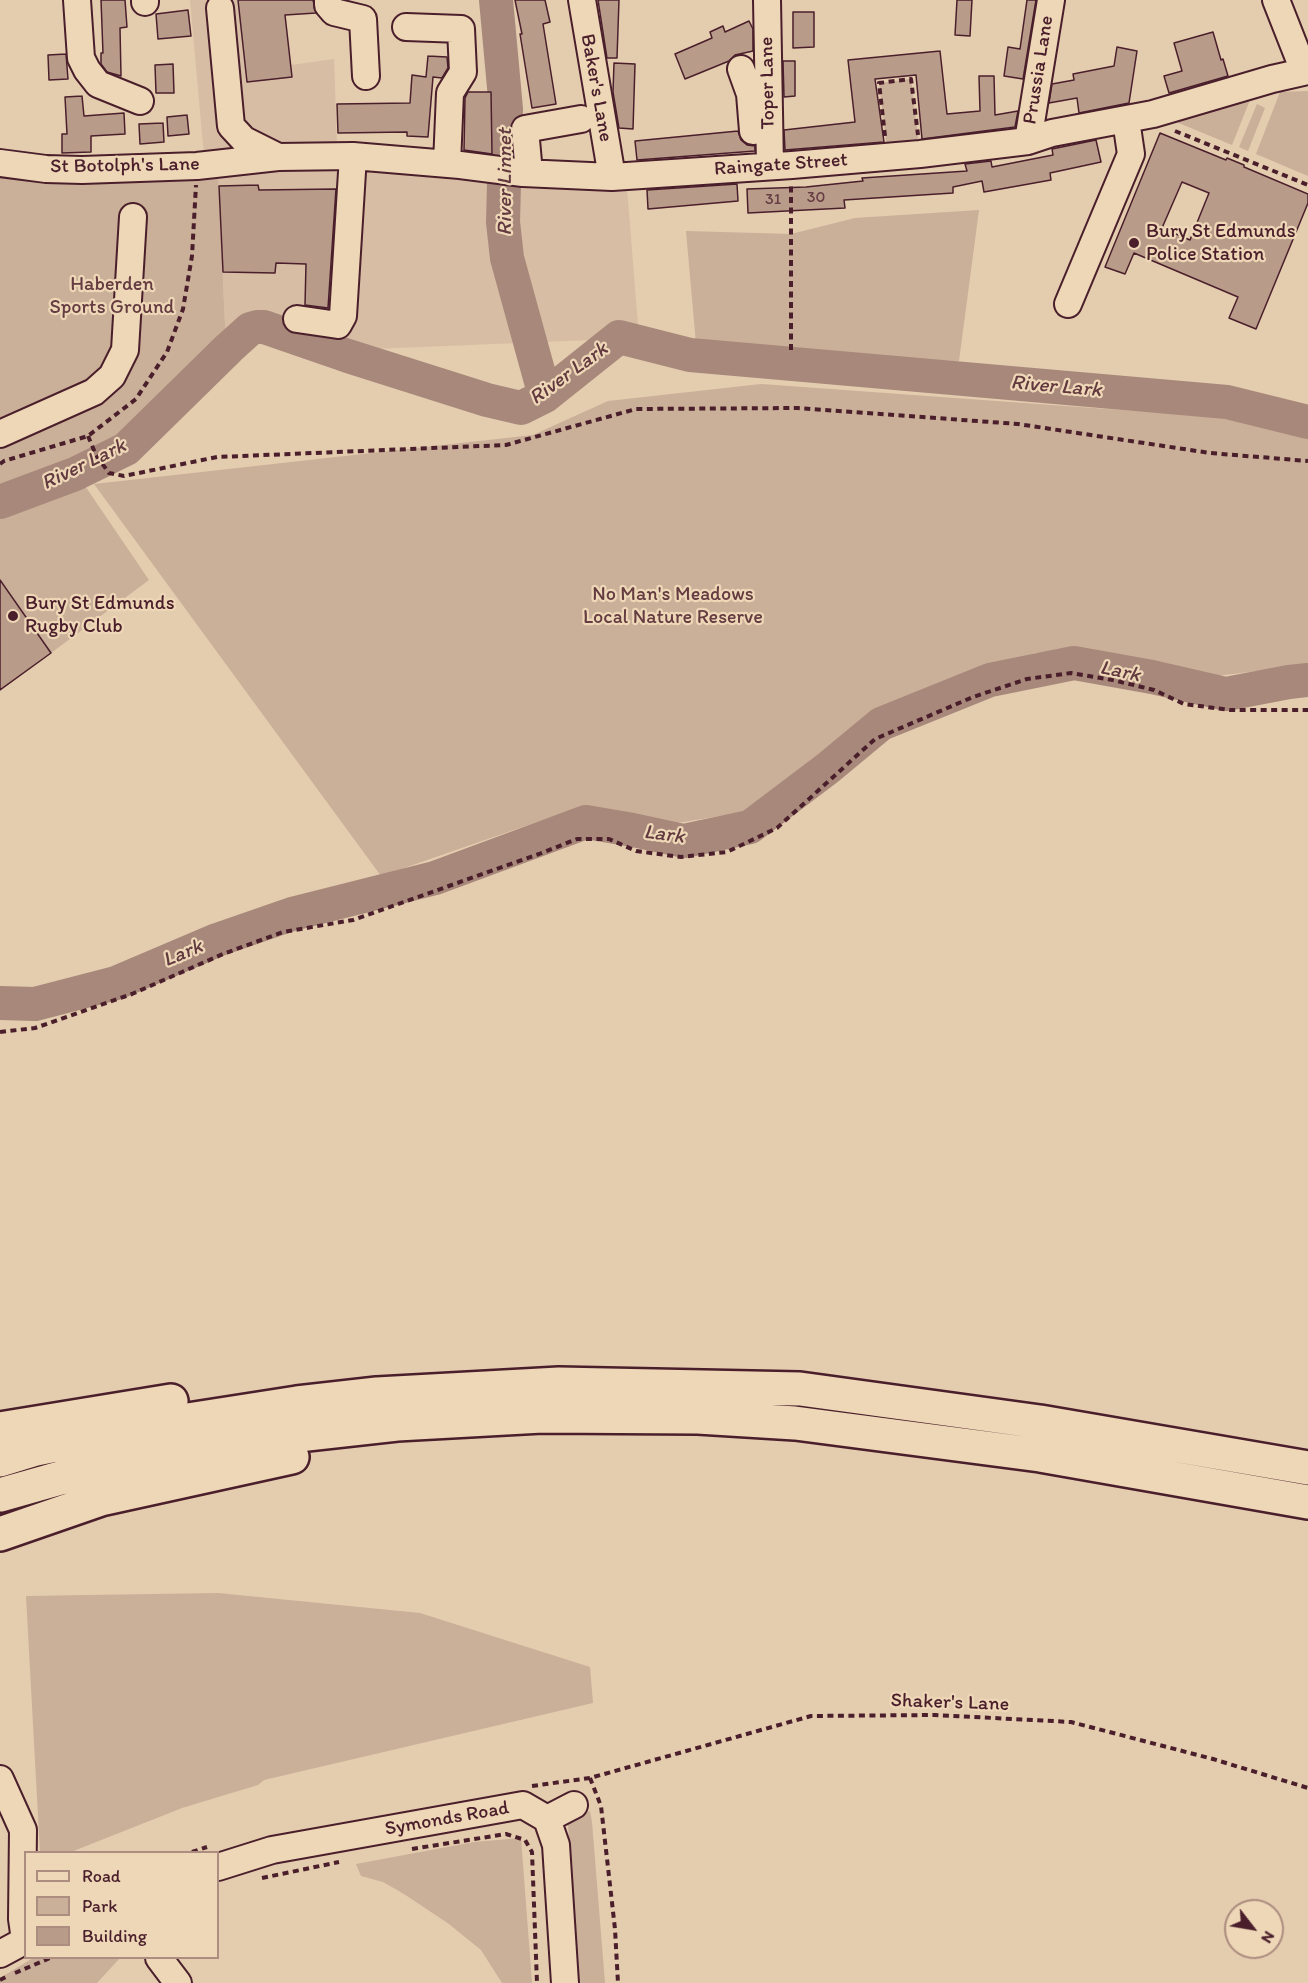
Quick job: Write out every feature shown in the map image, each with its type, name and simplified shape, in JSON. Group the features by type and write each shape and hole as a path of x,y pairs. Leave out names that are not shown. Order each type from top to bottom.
{"highway":[{"path":"0,1429 141,1405 307,1383 377,1394"},
{"path":"0,1460 36,1449 143,1427 297,1403 377,1394 559,1384 800,1389 1040,1422 1308,1468"},
{"path":"0,1495 92,1469 289,1436 397,1424 542,1416 698,1417 795,1423 1040,1455 1308,1502"},
{"path":"0,1534 101,1499 324,1449 397,1424"}],"street":[{"path":"76,0 81,58 87,70 98,84 140,101"},
{"path":"328,0 328,5 334,12 363,19 366,76"},
{"name":"Baker's Lane","path":"582,0 612,177"},
{"name":"Toper Lane","path":"767,0 772,166"},
{"name":"Prussia Lane","path":"1028,141 1051,0"},
{"path":"1276,0 1306,71"},
{"path":"220,8 231,126 244,140 278,157"},
{"path":"405,27 461,29 463,72 450,93 447,164"},
{"name":"Toper Lane","path":"741,69 772,166"},
{"name":"Raingate Street","path":"250,161 278,157 353,156 526,173 612,177 888,157 1028,141 1052,133 1153,114 1306,71"},
{"path":"526,173 525,129 581,119"},
{"path":"1068,304 1131,154 1126,120"},
{"path":"297,319 338,325 343,316 353,156"},
{"name":"St Botolph's Lane","path":"0,162 46,169 82,170 197,166 250,161"},
{"path":"0,434 94,392 112,376 125,350 133,217"},
{"path":"0,1779 23,1830 22,1919 24,1933"},
{"name":"Symonds Road","path":"219,1867 272,1850 523,1805 547,1819"},
{"path":"565,1983 556,1845 547,1819 574,1805"},
{"path":"0,1954 24,1941"},
{"path":"160,1959 178,1983"}],"path":[{"path":"888,157 879,83 912,79 920,154"},
{"path":"1153,114 1161,125 1308,184"},
{"path":"0,464 88,436 136,399 168,352 183,309 192,256 196,218 197,166"},
{"path":"772,166 790,350"},
{"path":"88,436 96,455 109,473 124,476 217,457 506,446 636,409 798,408 1018,424 1210,453 1308,462"},
{"path":"0,1032 35,1028 132,994 223,954 283,932 353,920 486,874 577,839 609,839 636,851 681,857 727,852 777,828 875,739 953,705 1027,679 1071,673 1154,690 1184,704 1230,710 1308,710"},
{"name":"Shaker's Lane","path":"618,1983 615,1929 600,1806 590,1778 811,1716 935,1715 1071,1722 1213,1759 1308,1788"},
{"path":"405,1850 506,1834 525,1840 532,1852 537,1983"},
{"path":"255,1879 348,1860"},
{"path":"0,1980 48,1959"}],"shaded area":[{"path":"190,0 284,0 291,65 334,59 337,146 204,156"},
{"path":"372,168 509,186 627,188 639,338 348,350 259,321 248,325 226,347 218,172"}],"green space":[{"path":"911,79 920,154 888,157 879,83"},
{"path":"1308,91 1308,176 1256,154 1280,92"},
{"path":"1240,96 1250,100 1232,145 1169,119"},
{"path":"1257,104 1265,108 1248,151 1239,147"},
{"name":"Haberden Sports Ground","path":"0,168 218,174 226,347 118,445 0,494"},
{"path":"979,210 959,361 790,359 697,355 686,231 791,234 855,218"},
{"name":"No Man's Meadows Local Nature Reserve","path":"761,384 1218,417 1308,437 1308,665 1199,678 1125,661 1035,653 878,716 757,810 677,823 583,806 381,876 94,484 533,435 608,401"},
{"path":"81,480 149,580 0,691 0,509"},
{"path":"218,1593 420,1613 590,1667 593,1703 264,1780 258,1785 182,1808 74,1851 40,1851 26,1596"},
{"path":"590,1811 605,1983 578,1983 568,1824"},
{"path":"521,1838 532,1983 502,1983 481,1950 449,1924 404,1894 383,1882 361,1876 356,1864 474,1842"},
{"path":"31,1959 119,1959 97,1983 0,1983 0,1978"}],"building":[{"path":"101,0 125,0 127,27 120,28 121,76 107,72 101,64 101,53 103,53"},
{"path":"238,0 313,0 316,13 285,15 292,77 247,82"},
{"path":"515,0 545,0 550,22 543,24 556,104 532,108"},
{"path":"598,0 619,0 617,58 607,58"},
{"path":"957,0 972,0 970,36 955,35"},
{"path":"1027,0 1036,0 1023,79 1004,76 1008,47 1020,49"},
{"path":"188,10 191,36 158,39 156,14"},
{"path":"793,12 814,12 814,47 793,48"},
{"path":"749,21 753,29 753,51 735,55 729,61 685,79 675,54 712,38 710,32 723,26 725,32"},
{"path":"1213,32 1228,76 1169,93 1164,76 1182,71 1174,43"},
{"path":"1117,47 1137,51 1129,103 1079,113 1077,98 1049,103 1052,84 1074,80 1073,74 1114,66"},
{"path":"940,51 947,114 980,111 979,76 994,76 995,115 1018,111 1015,127 922,139 916,75 875,79 884,142 785,150 784,130 855,122 848,60"},
{"path":"66,54 68,79 49,80 48,55"},
{"path":"428,56 447,57 448,68 442,78 433,77 428,137 407,136 407,132 338,133 337,104 410,103 412,75 426,77"},
{"path":"783,61 795,61 795,96 784,97"},
{"path":"614,63 635,64 633,129 619,128 613,92"},
{"path":"173,64 174,93 156,93 155,65"},
{"path":"468,92 491,92 492,154 464,150 465,98"},
{"path":"82,96 84,116 124,113 125,134 91,136 91,152 62,153 62,134 67,134 65,97"},
{"path":"187,115 189,134 168,136 167,117"},
{"path":"163,123 164,142 140,144 139,124"},
{"path":"738,131 741,140 747,145 755,146 755,151 637,160 635,141"},
{"path":"1160,133 1244,165 1244,167 1308,194 1308,203 1256,329 1229,318 1238,297 1134,253 1125,274 1105,267","holes":["1182,182 1209,193 1190,240 1162,228"]},
{"path":"1096,140 1101,162 1050,173 1051,180 984,192 982,181 953,187 953,193 844,200 845,208 748,213 747,189 806,187 863,181 862,178 967,171 965,164 991,161 992,167 1053,155 1052,149"},
{"path":"737,184 738,201 648,209 647,190"},
{"path":"258,185 259,190 336,189 328,308 305,305 306,264 276,263 275,273 223,272 219,186"},
{"name":"Bury St Edmunds Rugby Club","path":"0,580 51,653 0,690"}],"waterway":[{"name":"River Linnet","path":"496,0 506,109 503,222 507,258 545,396"},
{"name":"River Lark","path":"0,502 75,474 126,449 229,348 250,329 257,327 264,327 487,400 521,408 545,396 619,337 690,355 1227,402 1308,422"},
{"name":"Lark","path":"0,1003 35,1004 116,983 217,940 292,914 435,878 586,822 684,841 750,827 828,768 881,724 990,680 1074,663 1152,677 1226,694 1308,680"}],"place":[{"name":"Bury St Edmunds Police Station","path":"1134,243"},
{"name":"Bury St Edmunds Rugby Club","path":"13,616"}]}
